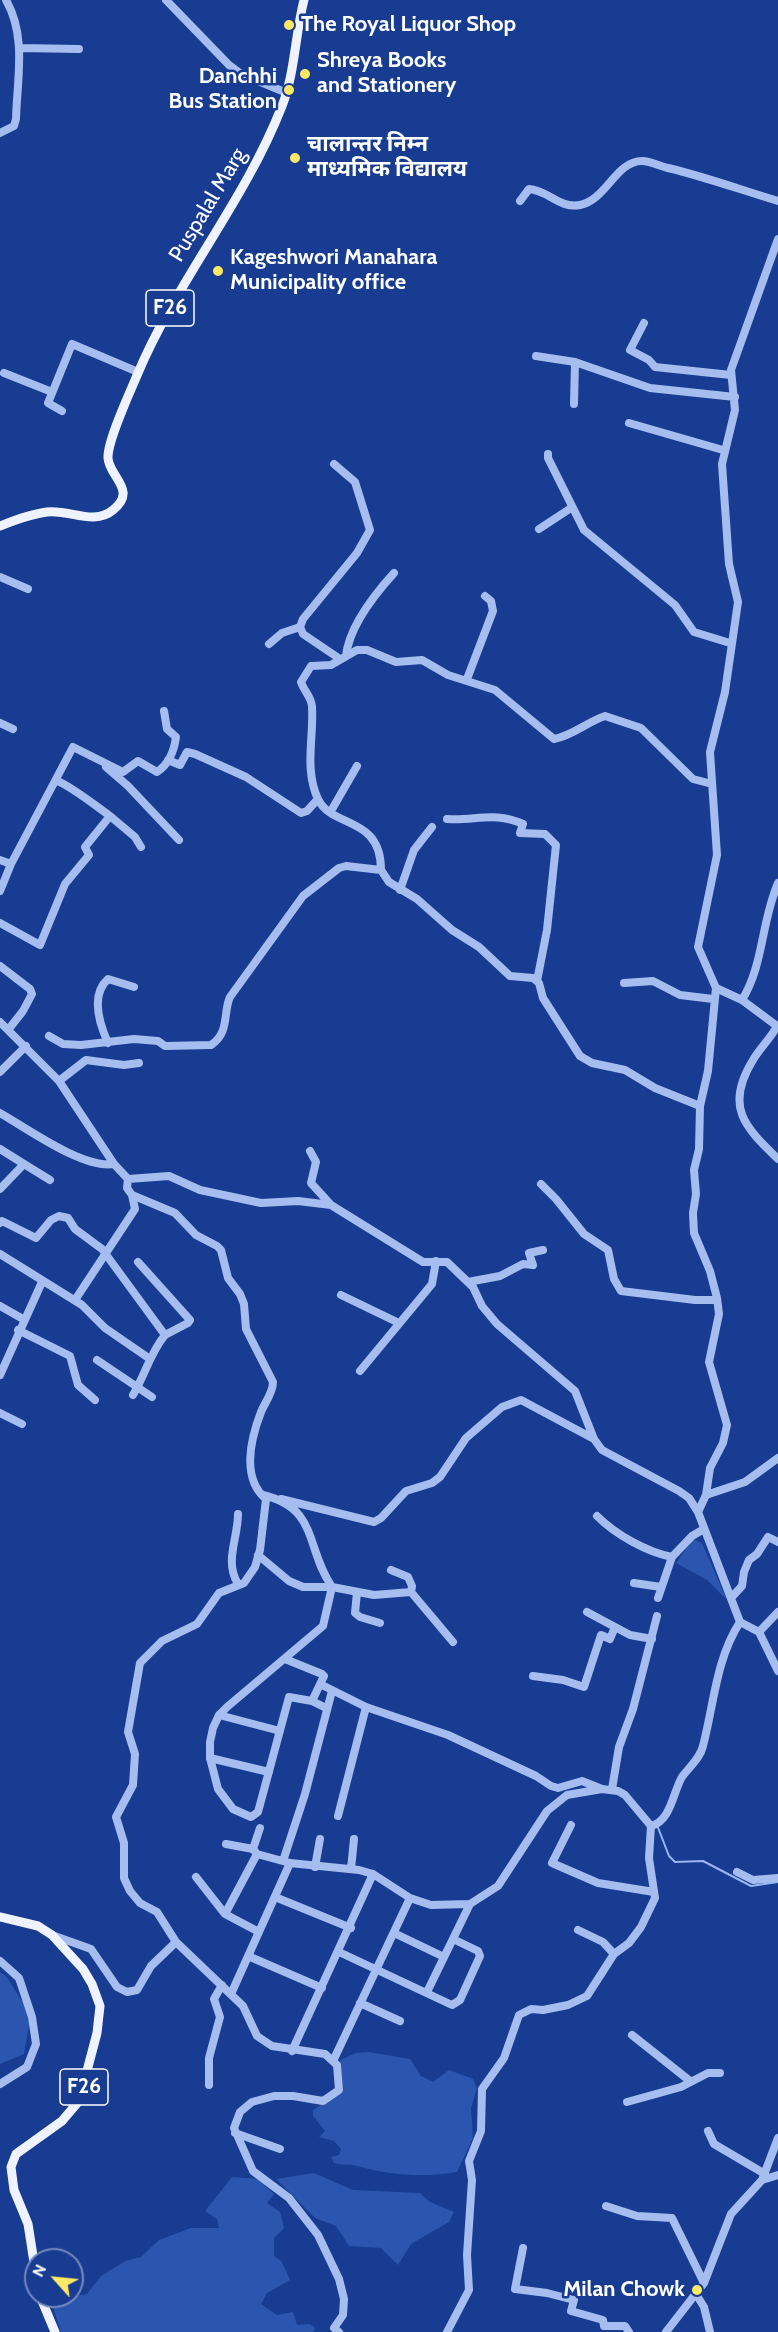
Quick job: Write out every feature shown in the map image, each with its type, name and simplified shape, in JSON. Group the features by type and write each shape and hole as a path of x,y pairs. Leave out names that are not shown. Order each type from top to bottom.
{"main road":[{"name":"Puspalal Marg","path":"0,526 49,512 86,517 105,516 119,504 122,488 108,458 138,372 171,307 219,231 254,168 287,93 304,0"},
{"name":"F26","path":"0,1917 38,1926 52,1935 92,1984 100,2006 84,2089 75,2107 62,2121 16,2154 11,2167 14,2190 28,2224 32,2248"},
{"path":"45,2308 55,2332"}],"street":[{"path":"0,133 14,126 16,119 20,48 17,26 6,0"},
{"path":"166,0 229,65 241,74 287,93"},
{"path":"20,48 79,49"},
{"path":"520,201 529,189 535,189 563,205 584,204 608,187 622,169 644,161 704,176 778,201"},
{"path":"698,1512 705,1494 710,1468 723,1443 728,1425 709,1362 719,1314 717,1300 710,1271 694,1233 693,1213 696,1194 694,1170 699,1149 700,1106 708,1071 713,999 716,988 698,947 717,855 710,752 725,692 730,643 738,602 729,564 722,464 723,450 733,421 735,397 731,375 778,239"},
{"path":"644,323 630,351 649,360 655,367 731,375"},
{"path":"62,411 49,406 52,392 72,344 138,372"},
{"path":"536,356 575,362 650,388 735,397"},
{"path":"574,404 575,362"},
{"path":"4,373 52,392"},
{"path":"629,423 723,450"},
{"path":"548,454 571,508 584,530 675,605 694,632 730,643"},
{"path":"334,464 355,482 370,530 362,546 303,620 300,627 303,634 343,657"},
{"path":"539,529 571,508"},
{"path":"343,657 349,640 382,586 394,573"},
{"path":"0,577 28,589"},
{"path":"467,679 493,611 491,601 485,596"},
{"path":"269,644 282,633 300,627"},
{"path":"537,981 523,976 510,976 479,947 452,930 417,899 389,882 381,870 379,854 370,834 331,811 318,799 311,767 312,705 301,682 311,666 331,665 343,657 367,650 396,662 422,660 448,675 467,679 495,690 554,739 568,737 583,724 605,716 641,728 693,779 712,784"},
{"path":"0,891 11,864 73,747 123,772 138,761 157,772 168,760 176,737 167,729 164,711"},
{"path":"0,723 13,729"},
{"path":"168,760 180,765 187,752 195,753 246,777 301,813 307,811 318,799"},
{"path":"98,760 128,786 179,840"},
{"path":"331,811 357,766"},
{"path":"57,781 67,785 79,796 110,816 135,837 141,848"},
{"path":"447,819 461,820 493,815 523,824 520,833 545,834 556,845 548,930 537,981 543,998 580,1056 592,1063 625,1070 655,1088 700,1106"},
{"path":"0,923 40,945 65,884 89,855 85,847 110,816"},
{"path":"400,890 414,850 432,827"},
{"path":"0,860 11,864"},
{"path":"49,1036 63,1044 108,1043 134,1039 158,1041 165,1046 212,1045 218,1041 227,1023 227,1004 230,997 303,896 339,868 381,870"},
{"path":"742,1000 753,982 760,960 765,926 778,883"},
{"path":"0,966 30,989 32,994 23,1011 8,1030"},
{"path":"108,1043 98,1013 102,984 108,979 134,987"},
{"path":"624,983 653,981 680,995 713,999"},
{"path":"716,988 742,1000 778,1025 749,1068 739,1108 744,1123 778,1160"},
{"path":"0,1022 59,1081 114,1164 128,1179 127,1188 132,1195 135,1209 75,1300"},
{"path":"0,1072 26,1046"},
{"path":"59,1081 86,1060 124,1065 139,1063"},
{"path":"0,1113 83,1159 104,1166 114,1164"},
{"path":"0,1149 50,1180"},
{"path":"310,1151 316,1162 311,1184 331,1205 423,1262 447,1262 468,1282 482,1306 497,1324 575,1391 594,1439 602,1450 689,1498 698,1512 740,1622 759,1632 778,1671"},
{"path":"0,1189 24,1164"},
{"path":"128,1179 169,1176 200,1191 261,1203 298,1201 331,1205"},
{"path":"541,1184 584,1234 608,1250 614,1279 621,1291 695,1300 717,1300"},
{"path":"132,1195 175,1213 196,1235 217,1246 224,1255 228,1278 240,1294 244,1304 246,1329 273,1382 250,1450 253,1477 261,1495 266,1499 258,1555 244,1583 219,1593 212,1599 202,1619 192,1629 162,1641 140,1664 128,1732 135,1754 133,1785 116,1817 124,1843 124,1878 140,1903 160,1915 176,1942 243,2006 257,2036 272,2046 320,2052 334,2059"},
{"path":"0,1223 2,1221 36,1238 51,1220 59,1216 68,1218 75,1229 105,1254 165,1335"},
{"path":"468,1282 500,1276 523,1264 533,1265 530,1253 543,1250"},
{"path":"0,1254 42,1282 75,1300 105,1328 150,1359"},
{"path":"360,1371 432,1284 436,1261"},
{"path":"135,1392 156,1344 165,1335 190,1320 138,1262"},
{"path":"0,1375 18,1330 42,1282"},
{"path":"341,1295 399,1323"},
{"path":"0,1306 23,1319"},
{"path":"18,1330 70,1356 78,1385 95,1400"},
{"path":"97,1360 135,1392 152,1397"},
{"path":"261,1495 374,1522 386,1514 406,1491 432,1483 440,1478 466,1438 502,1407 521,1400 594,1439"},
{"path":"0,1413 22,1424"},
{"path":"705,1494 745,1482 778,1458"},
{"path":"278,1499 305,1520 315,1556 332,1587 323,1626 292,1650 285,1659 266,1672 219,1715 210,1742 210,1758 218,1789 233,1809 251,1817 258,1812 289,1697 312,1701 326,1708"},
{"path":"238,1514 238,1531 230,1567 238,1584"},
{"path":"597,1516 606,1525 642,1546 672,1557"},
{"path":"658,1598 672,1557 692,1536 704,1529"},
{"path":"731,1598 739,1592 747,1564 757,1554 765,1539 768,1537 778,1542"},
{"path":"258,1555 288,1581 303,1587 332,1587 374,1595 411,1592"},
{"path":"391,1570 408,1577 412,1586 411,1592 453,1642"},
{"path":"634,1583 661,1587"},
{"path":"357,1592 355,1613 360,1617 380,1623"},
{"path":"587,1612 630,1635 651,1639"},
{"path":"759,1632 778,1612"},
{"path":"612,1789 619,1748 633,1709 657,1616"},
{"path":"651,1826 657,1825 671,1806 679,1783 703,1749 715,1685 731,1636 740,1622"},
{"path":"533,1676 563,1680 584,1687 601,1635 610,1638 615,1628"},
{"path":"285,1659 322,1674 312,1701"},
{"path":"320,1684 366,1707 448,1735 536,1776 551,1786 558,1788 582,1781 602,1789"},
{"path":"231,1994 274,1897 286,1862 332,1691"},
{"path":"338,1816 366,1707"},
{"path":"219,1715 280,1731"},
{"path":"210,1758 269,1772"},
{"path":"226,1844 286,1862 315,1867 351,1869 373,1874 410,1898 431,1905 470,1904 498,1886 554,1804 576,1792 612,1789 625,1795 651,1826 648,1858 654,1892 653,1906 641,1927 629,1943 614,1954 595,1987 579,2001 556,2009 531,2009 519,2015 504,2058 482,2089 481,2131 469,2161 472,2180 467,2255 469,2290 447,2332"},
{"path":"571,1825 552,1863 598,1883 654,1892"},
{"path":"225,1914 255,1852 260,1828"},
{"path":"315,1867 320,1839"},
{"path":"351,1869 354,1839"},
{"path":"736,1872 753,1880 778,1878"},
{"path":"292,2050 351,1928 373,1874"},
{"path":"196,1877 225,1914 259,1932"},
{"path":"274,1897 351,1928"},
{"path":"334,2331 344,2315 344,2299 339,2279 318,2235 289,2198 253,2171 235,2133 240,2112 264,2098 293,2096 316,2102 334,2095 339,2090 340,2079 334,2059 410,1898"},
{"path":"427,1992 470,1904"},
{"path":"578,1930 603,1942 614,1954"},
{"path":"393,1933 444,1957"},
{"path":"52,1935 91,1949 117,1987 127,1992 137,1990 151,1966 176,1942"},
{"path":"339,1952 452,2005 460,2000 480,1953 453,1939"},
{"path":"248,1956 322,1988"},
{"path":"0,1961 20,1978 32,2017 36,2044 27,2067 0,2084"},
{"path":"209,2085 209,2058 219,2017 214,1999 222,1985"},
{"path":"360,2003 400,2021"},
{"path":"632,2035 690,2081"},
{"path":"627,2102 681,2087 708,2073 720,2073"},
{"path":"708,2131 714,2144 764,2177 778,2175"},
{"path":"235,2133 280,2149"},
{"path":"666,2332 704,2283 730,2214 764,2177 778,2138"},
{"path":"606,2206 637,2216 672,2218 704,2283"},
{"path":"523,2248 515,2289 548,2293 574,2300 572,2311 603,2320 604,2326 625,2326 628,2332"},
{"path":"696,2294 704,2307 710,2332"}],"shaded area":[{"path":"693,1539 702,1543 727,1600 707,1580 676,1563"},
{"path":"0,1972 6,1976 31,2015 24,2054 0,2064"},
{"path":"369,2052 410,2059 421,2076 433,2082 449,2070 473,2079 477,2088 471,2108 473,2138 457,2172 406,2175 334,2163 331,2157 339,2155 341,2149 334,2141 319,2137 325,2131 313,2116 313,2110 343,2091 340,2060 356,2053"},
{"path":"314,2173 353,2190 420,2193 430,2202 454,2212 449,2222 411,2244 398,2265 381,2248 349,2246 336,2226 315,2218 276,2179"},
{"path":"232,2177 258,2179 274,2194 267,2203 280,2212 284,2228 274,2238 274,2256 282,2262 290,2280 267,2293 261,2304 277,2315 293,2312 297,2325 310,2324 315,2328 313,2332 61,2332 53,2308 84,2308 84,2294 87,2294 101,2276 125,2261 141,2257 159,2240 191,2228 219,2228 217,2219 205,2211"}],"waterway":[{"path":"657,1825 669,1856 675,1862 703,1861 751,1886 778,1882"}],"place":[{"name":"The Royal Liquor Shop","path":"289,25"},
{"name":"Shreya Books and Stationery","path":"305,74"},
{"name":"Danchhi Bus Station","path":"289,90"},
{"name":"चालान्तर निम्न माध्यमिक विद्यालय","path":"295,158"},
{"name":"Kageshwori Manahara Municipality office","path":"218,271"},
{"name":"Milan Chowk","path":"697,2290"}]}
